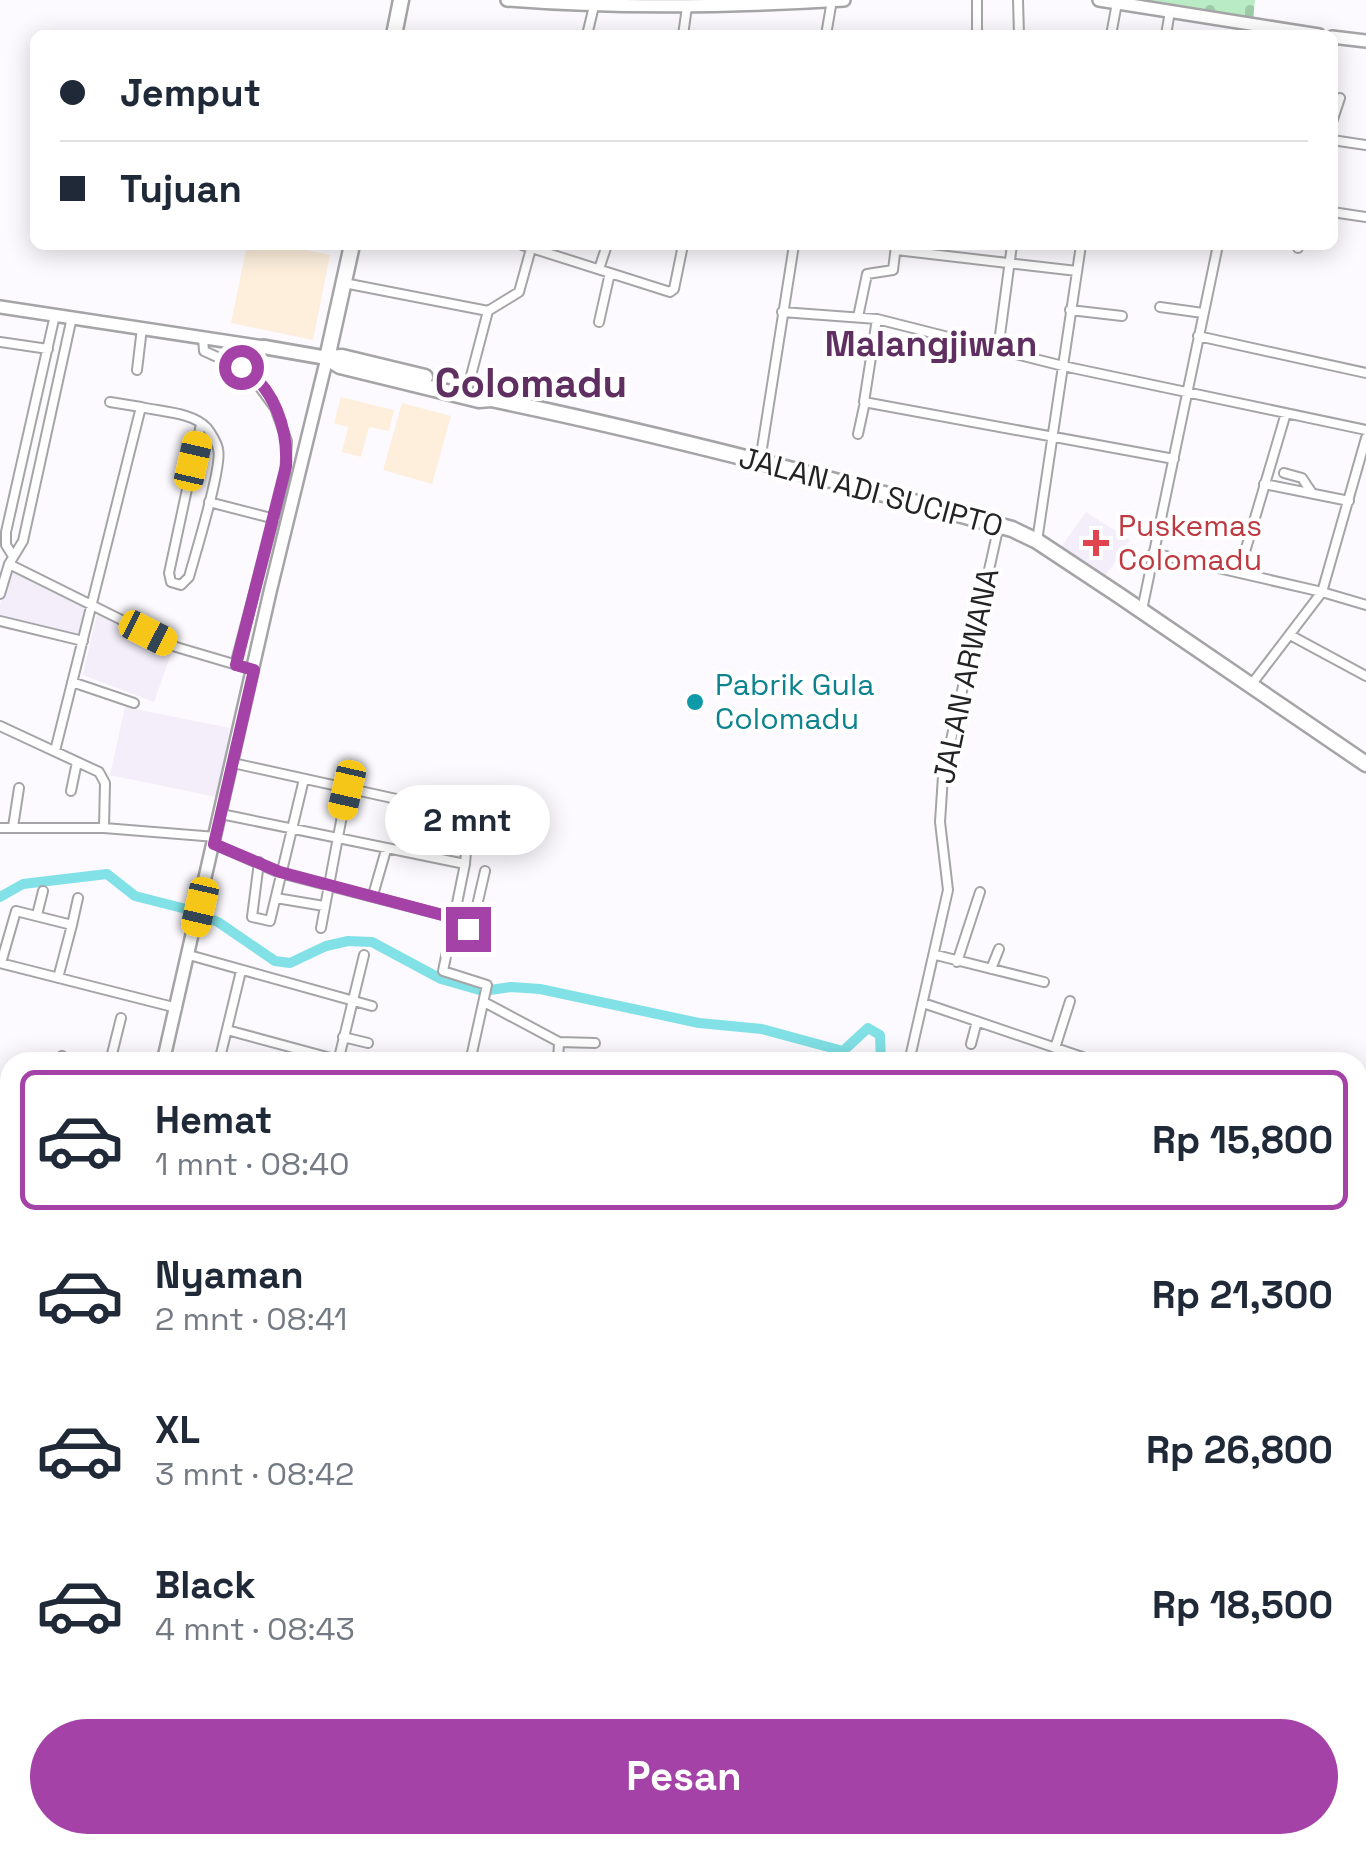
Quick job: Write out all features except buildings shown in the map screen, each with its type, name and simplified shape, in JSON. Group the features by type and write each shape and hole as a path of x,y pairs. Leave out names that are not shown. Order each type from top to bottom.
{"highway":[{"path":"395,30 401,0"},
{"path":"328,358 351,250"},
{"name":"JALAN ADI SUCIPTO","path":"328,358 342,357 481,390 490,398"},
{"name":"JALAN ADI SUCIPTO","path":"328,358 340,366 760,461 999,525 1037,541 1366,764"}],"main road":[{"path":"507,0 687,7 844,0"},
{"path":"1099,0 1143,3 1258,30"},
{"path":"1338,38 1366,42"},
{"path":"0,307 264,347"},
{"name":"JALAN ADI SUCIPTO","path":"264,347 328,358"},
{"path":"166,1052 328,358"}],"street":[{"path":"827,30 832,0"},
{"path":"977,0 977,30"},
{"path":"1018,0 1019,30"},
{"path":"1112,30 1116,3"},
{"path":"588,30 594,6"},
{"path":"684,30 687,7"},
{"path":"1167,30 1170,11"},
{"path":"1338,104 1340,98"},
{"path":"1338,141 1366,145"},
{"path":"1338,213 1366,217"},
{"path":"468,387 488,312 518,292 527,250"},
{"path":"541,250 672,291 682,250"},
{"path":"600,269 606,250"},
{"path":"760,461 793,250"},
{"path":"858,317 867,274 894,270 896,250"},
{"path":"910,250 1077,272"},
{"path":"998,350 1011,250"},
{"path":"1037,541 1080,250"},
{"path":"1142,610 1217,250"},
{"path":"600,322 610,273"},
{"path":"344,283 488,312"},
{"path":"1160,307 1203,313"},
{"path":"1070,310 1122,316"},
{"path":"782,312 877,319 1063,366 1366,430"},
{"path":"55,315 3,530 3,544 11,560 176,647 254,670"},
{"path":"0,594 11,560 23,541 72,317"},
{"path":"858,434 877,319"},
{"path":"138,370 142,328"},
{"path":"1198,336 1366,372"},
{"path":"203,338 204,351 248,371 270,399 287,442 286,466 274,519 236,665"},
{"path":"0,342 48,349"},
{"path":"110,402 191,418 202,424 209,430 219,453 187,582 176,584 171,582 168,572 202,424"},
{"path":"865,402 1174,458"},
{"path":"55,751 141,408"},
{"path":"1239,572 1286,414"},
{"path":"1251,686 1322,592 1366,438"},
{"path":"1284,473 1302,478 1312,494"},
{"path":"1264,484 1349,501"},
{"path":"209,502 274,519"},
{"name":"JALAN ARWANA","path":"911,1052 936,955 948,886 941,844 943,776 999,525"},
{"path":"1153,553 1366,605"},
{"path":"0,621 83,641"},
{"path":"1290,635 1366,676"},
{"path":"72,682 134,703"},
{"path":"0,726 103,777 104,828"},
{"path":"71,791 77,762"},
{"path":"233,762 469,815 464,864 442,971 487,985 472,1052"},
{"path":"259,862 253,918 271,920 304,779"},
{"path":"13,828 20,788"},
{"path":"322,928 347,790"},
{"path":"401,801 397,829 467,844"},
{"path":"221,814 464,864"},
{"path":"0,828 104,828 215,841 280,872 373,895 472,927 485,871"},
{"path":"373,895 386,850"},
{"path":"38,914 43,891"},
{"path":"956,962 980,892"},
{"path":"58,978 78,898"},
{"path":"276,898 324,906"},
{"path":"72,926 16,911 1,963 177,1008"},
{"path":"991,969 999,949"},
{"path":"189,955 372,1006"},
{"path":"340,1052 364,955"},
{"path":"936,955 1044,982"},
{"path":"222,1052 241,972"},
{"path":"484,1000 558,1042 595,1043"},
{"path":"1055,1048 1070,1001"},
{"path":"923,1003 1067,1052"},
{"path":"112,1052 121,1018"},
{"path":"971,1044 977,1021"},
{"path":"227,1030 306,1052"},
{"path":"344,1037 368,1043"},
{"path":"558,1042 558,1052"}],"shaded area":[{"path":"246,250 306,250 330,255 313,340 231,323"},
{"path":"341,397 394,410 389,431 369,427 361,457 342,452 348,427 334,423"},
{"path":"402,403 451,416 432,484 383,470"},
{"name":"Puskemas Colomadu","path":"1086,512 1130,540 1104,578 1061,547"},
{"path":"10,567 89,606 82,638 0,618"},
{"path":"97,614 173,649 154,702 83,675"},
{"path":"125,707 230,728 216,797 110,775"}],"green space":[{"path":"1145,0 1255,0 1253,21"}],"waterway":[{"path":"0,897 23,884 107,874 135,896 190,910 218,922 275,961 290,963 326,946 348,941 372,942 441,979 483,991 511,987 540,989 699,1023 762,1029 843,1051 868,1028 880,1035 881,1052"}],"place":[{"name":"Puskemas Colomadu","path":"1096,543"},
{"name":"Pabrik Gula Colomadu","path":"695,702"}],"district":[{"name":"Malangjiwan","path":"931,344"},
{"name":"Colomadu","path":"531,383"}],"route":[{"path":"241,367 276,408 287,442 286,466 236,665 254,670 214,844 280,872 454,918 452,926 468,929"}]}
